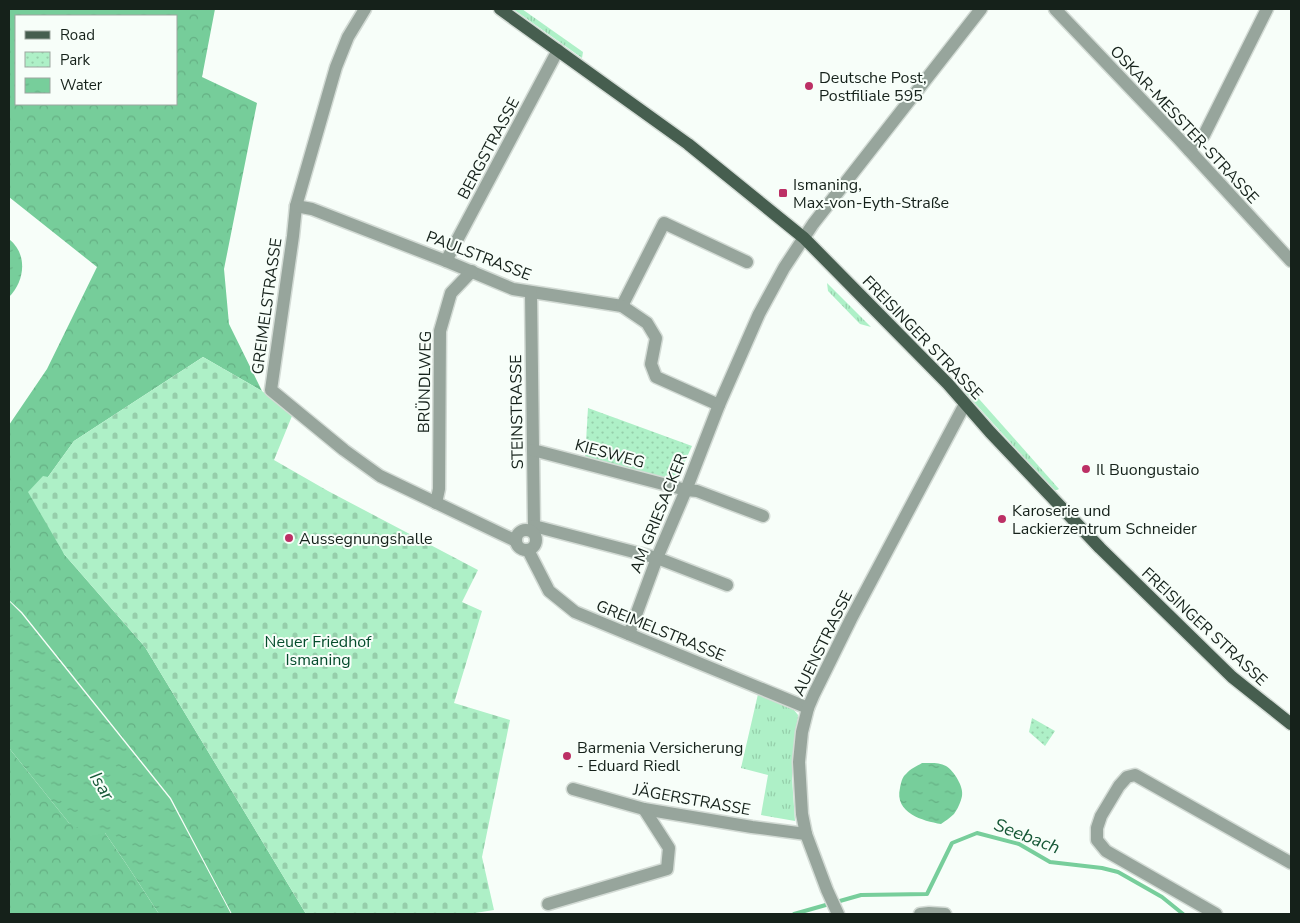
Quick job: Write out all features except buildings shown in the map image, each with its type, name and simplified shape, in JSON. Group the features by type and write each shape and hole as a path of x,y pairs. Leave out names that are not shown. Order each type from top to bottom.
{"main road":[{"name":"FREISINGER STRASSE","path":"500,9 688,144 804,238 948,384 1087,535 1126,574 1232,677 1291,724"}],"street":[{"name":"GREIMELSTRASSE","path":"365,9 348,37 336,67 296,206 270,390 344,450 380,476 516,540"},
{"name":"AM GRIESACKER","path":"629,634 656,558 686,490 719,405 759,314 784,268 813,224 981,9"},
{"name":"OSKAR-MESSTER-STRASSE","path":"1055,9 1291,261"},
{"path":"1189,150 1204,134 1267,9"},
{"name":"BERGSTRASSE","path":"446,261 558,50"},
{"name":"PAULSTRASSE","path":"296,206 312,209 514,289 622,306"},
{"path":"719,405 656,378 651,364 656,338 647,323 622,306 664,223 747,262"},
{"name":"BRÜNDLWEG","path":"436,503 439,489 440,331 450,293 472,271"},
{"name":"STEINSTRASSE","path":"531,293 533,528"},
{"name":"AUENSTRASSE","path":"834,907 806,834 802,814 799,762 802,732 808,708 851,618 965,404"},
{"name":"KIESWEG","path":"533,450 686,490 697,491 763,516"},
{"path":"533,528 536,540 534,546 528,550 517,546 517,534 522,530 533,528 656,558 727,585"},
{"name":"GREIMELSTRASSE","path":"528,550 549,591 575,612 808,708"},
{"path":"1216,914 1106,852 1097,840 1097,828 1101,816 1119,786 1127,778 1135,775 1291,863"},
{"name":"JÄGERSTRASSE","path":"573,789 644,809 806,834"},
{"path":"548,904 667,869 669,848 644,809"},
{"path":"920,914 929,912 945,914"}],"green space":[{"path":"9,9 215,9 202,77 257,103 224,269 229,324 262,391 203,357 74,441 48,477 64,554 145,647 306,914 232,914 171,798 22,612 9,600 9,425 47,369 97,267 9,197"},
{"path":"513,9 522,9 583,52 582,58"},
{"path":"827,283 871,327 860,324 828,291"},
{"name":"Neuer Friedhof Ismaning","path":"203,357 262,391 292,416 274,460 328,491 478,570 462,602 482,611 454,703 510,720 482,857 494,910 469,914 306,914 145,647 64,554 28,492 43,476 48,477 74,441"},
{"path":"964,382 1059,489 1053,490 963,390 962,384"},
{"path":"588,408 692,446 676,481 585,459"},
{"path":"758,694 794,710 798,715 792,778 795,821 761,815 768,775 741,768"},
{"path":"1032,718 1055,731 1045,746 1029,732"},
{"path":"9,748 69,823 105,833 159,914 9,914"}],"water":[{"path":"9,239 19,252 22,268 18,283 9,297"},
{"name":"Isar","path":"9,601 21,613 170,799 231,914 159,914 105,833 91,836 69,823 9,748"},
{"path":"922,763 937,763 946,766 955,775 960,784 962,792 960,803 952,815 941,824 919,818 906,810 901,804 899,797 903,778 909,771"}],"waterway":[{"name":"Seebach","path":"794,914 861,895 927,894 952,843 977,833 1019,844 1050,862 1102,868 1118,872 1162,897 1183,914"}],"place":[{"name":"Deutsche Post, Postfiliale 595","path":"809,86"},
{"name":"Ismaning, Max-von-Eyth-Straße","path":"783,193"},
{"name":"Il Buongustaio","path":"1086,469"},
{"name":"Karoserie und Lackierzentrum Schneider","path":"1002,519"},
{"name":"Aussegnungshalle","path":"289,538"},
{"name":"Barmenia Versicherung - Eduard Riedl","path":"567,756"}]}
